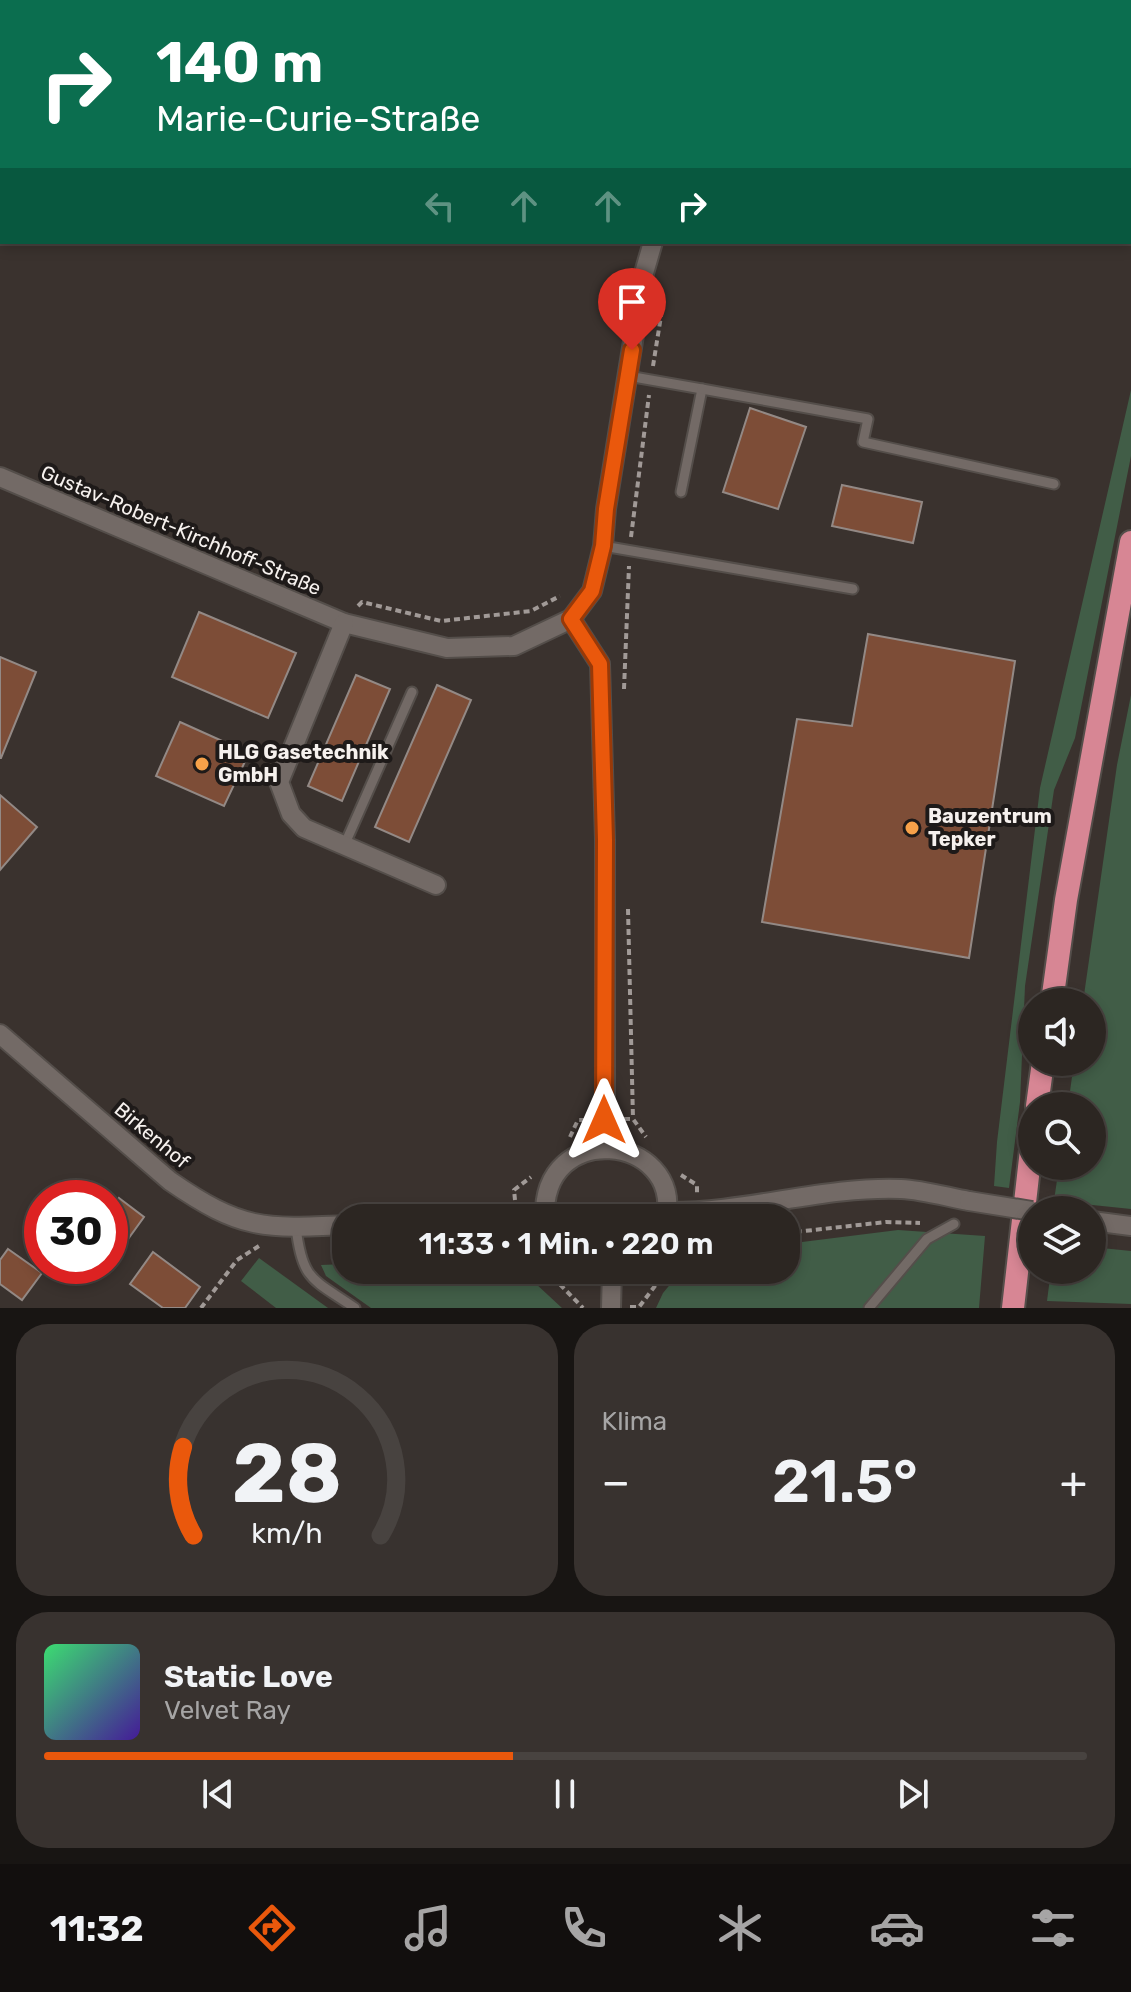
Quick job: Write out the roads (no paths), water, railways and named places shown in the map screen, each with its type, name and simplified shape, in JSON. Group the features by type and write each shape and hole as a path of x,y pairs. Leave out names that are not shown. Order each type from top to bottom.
{"highway":[{"path":"1054,988 1066,900 1131,542"},
{"path":"1013,1308 1028,1180"}],"street":[{"path":"605,1148 605,840 600,664 571,619 592,591 603,546 606,509 644,273 652,244"},
{"name":"Gustav-Robert-Kirchhoff-Straße","path":"0,477 344,623 447,648 460,648 514,646 571,619"},
{"path":"344,623 279,782 291,814 304,828 436,885"},
{"name":"Birkenhof","path":"2,1041 197,1200 244,1223 267,1228 332,1226"},
{"path":"546,1204 547,1190 555,1174 567,1161 582,1152 605,1148 620,1149 640,1157 655,1172 665,1191 666,1204"},
{"path":"761,1204 839,1193 902,1189 1018,1209"},
{"path":"1106,1222 1131,1226"},
{"path":"611,1308 612,1284"}],"lane":[{"path":"628,376 868,419 863,442 1054,484"},
{"path":"681,492 702,389"},
{"path":"603,546 853,589"},
{"path":"344,846 412,692"},
{"path":"869,1308 927,1239 954,1224"},
{"path":"296,1227 302,1266 312,1278 355,1308"}],"place":[{"name":"HLG Gasetechnik GmbH","path":"202,764"},
{"name":"Bauzentrum Tepker","path":"912,828"}]}
